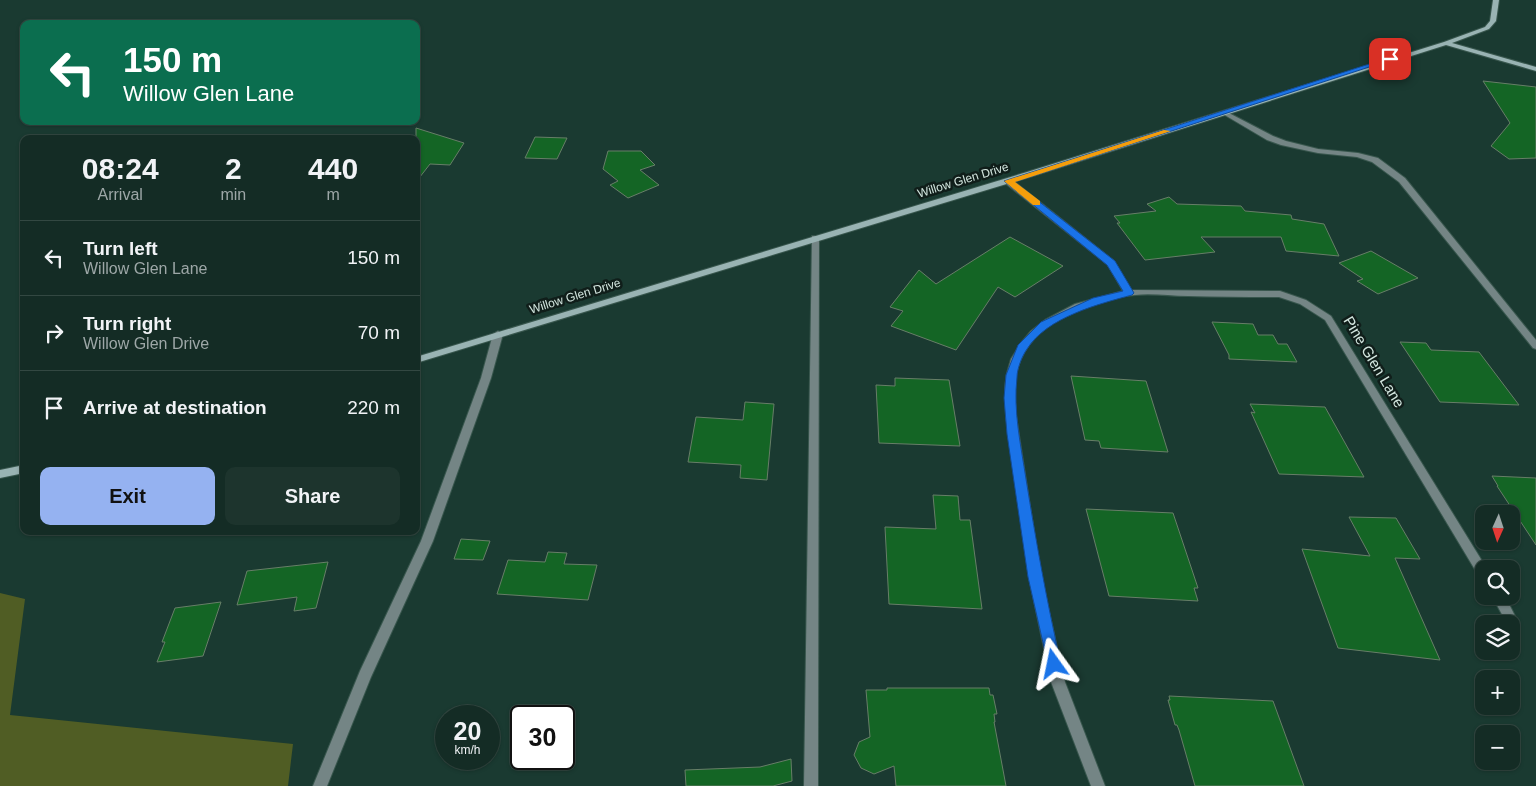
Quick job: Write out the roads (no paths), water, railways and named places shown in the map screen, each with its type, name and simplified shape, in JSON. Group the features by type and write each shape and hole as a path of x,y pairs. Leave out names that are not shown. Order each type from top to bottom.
{"main road":[{"name":"Willow Glen Drive","path":"420,359 1008,181 1446,43 1487,28 1493,21 1496,0"},
{"path":"1446,43 1536,69"},
{"path":"0,474 20,470"}],"street":[{"path":"1225,113 1270,138 1284,143 1318,151 1358,155 1375,160 1402,180 1536,346"},
{"path":"1008,181 1111,263 1129,293"},
{"path":"811,786 815,238"},
{"name":"Pine Glen Lane","path":"1098,786 1058,682 1035,577 1011,416 1010,390 1013,368 1022,347 1044,325 1096,300 1129,293 1280,294 1303,302 1328,318 1475,560"},
{"path":"320,786 365,675 427,541 486,378 498,334"}]}
